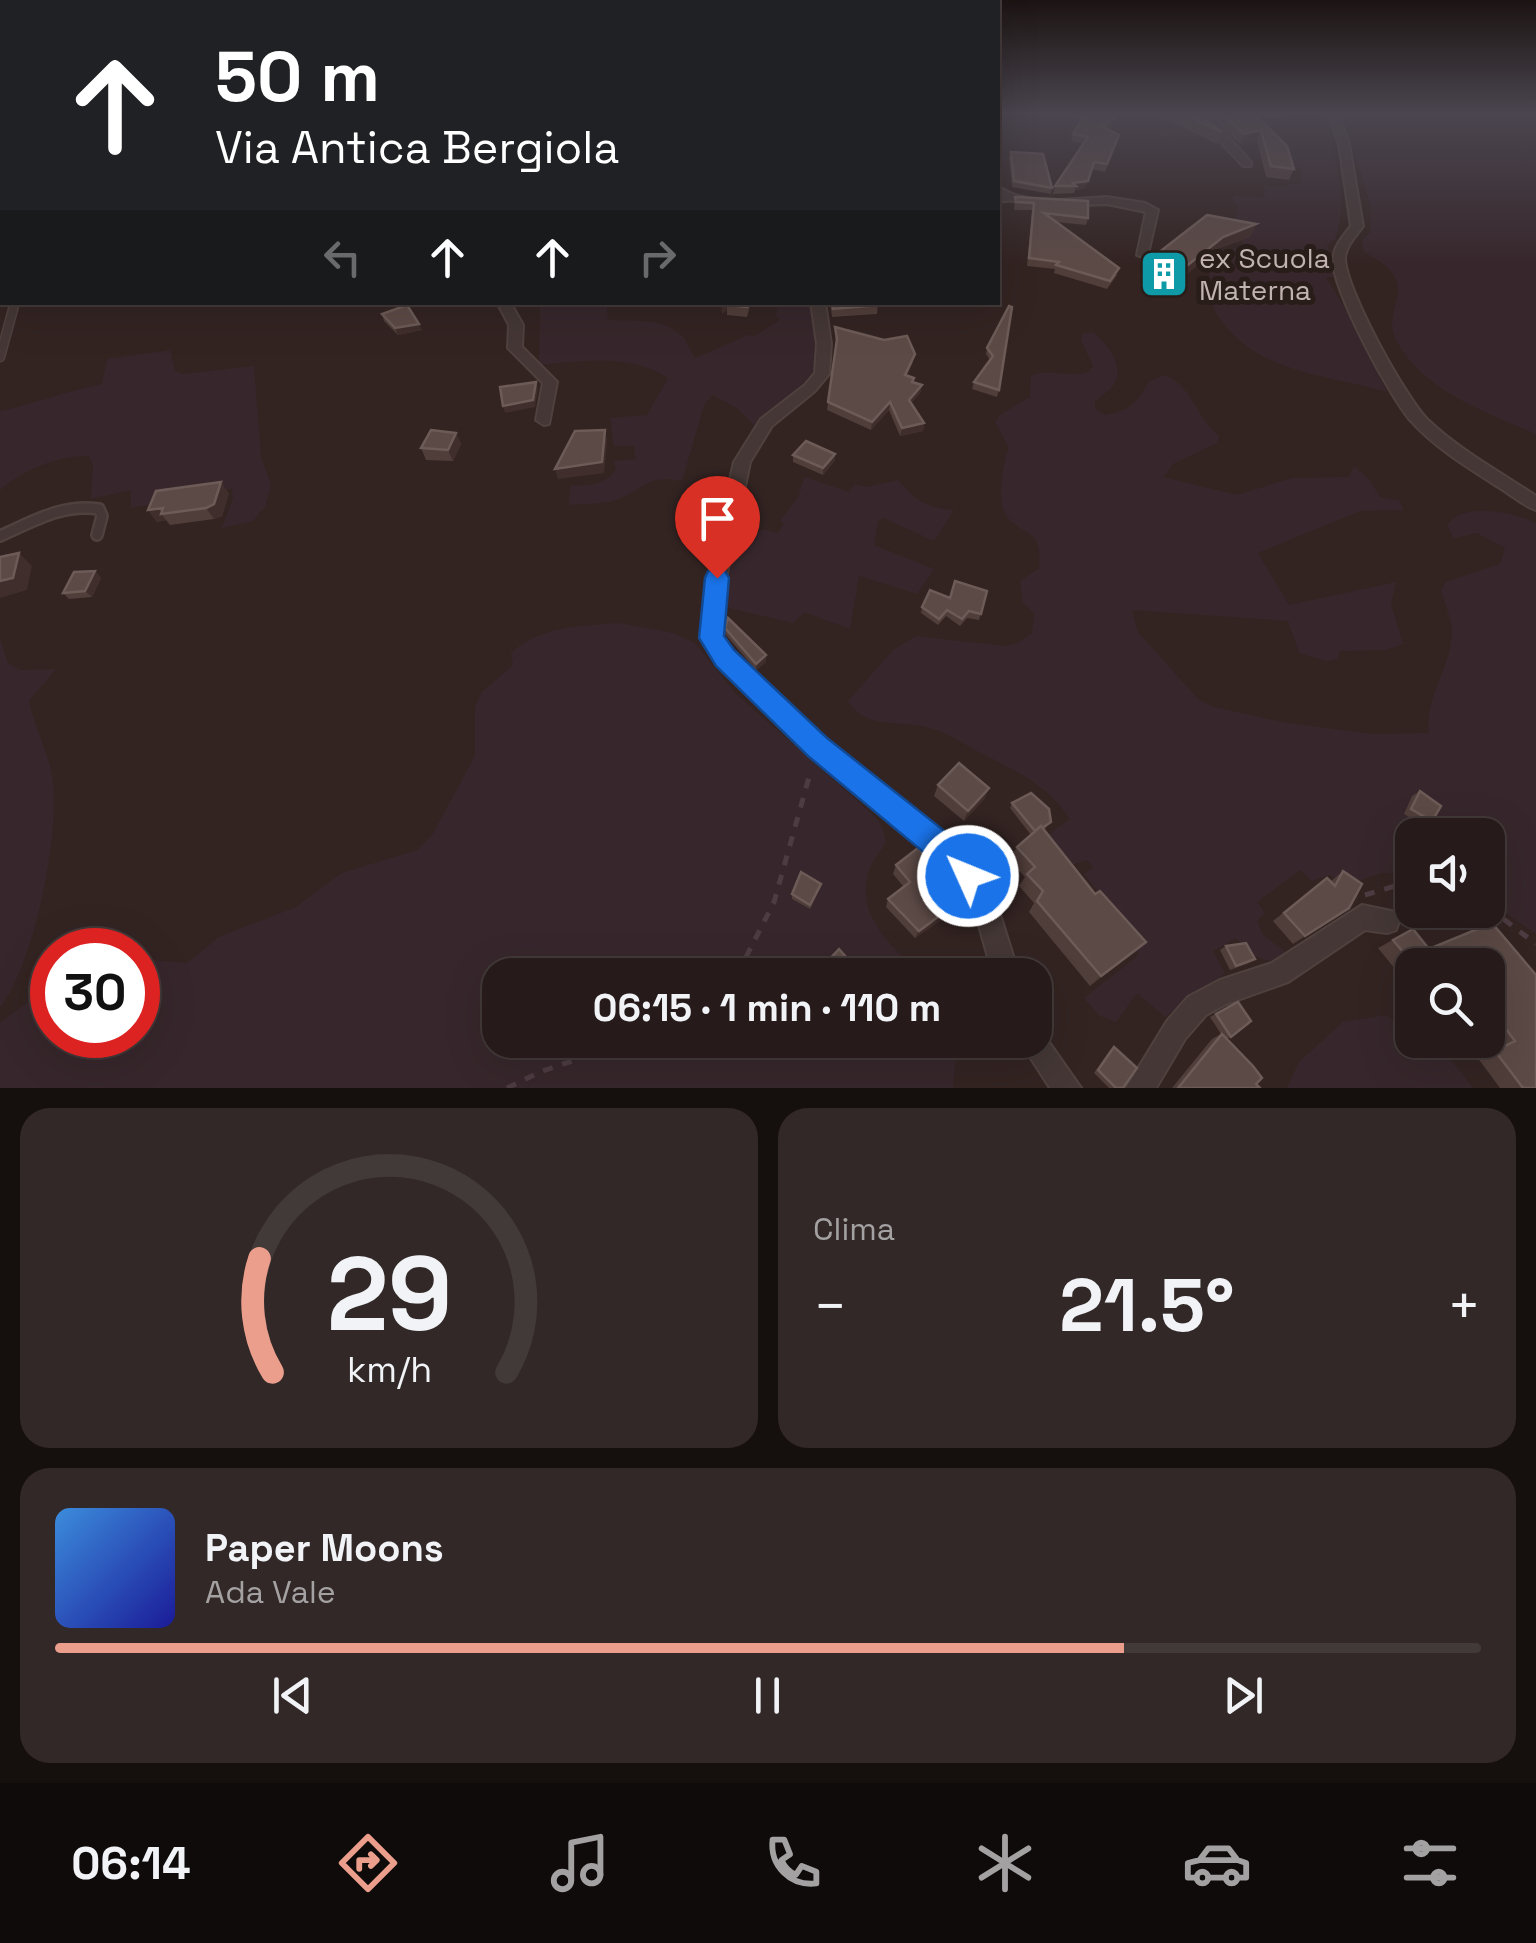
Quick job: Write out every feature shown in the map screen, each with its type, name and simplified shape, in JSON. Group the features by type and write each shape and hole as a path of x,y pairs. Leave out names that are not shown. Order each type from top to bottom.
{"street":[{"path":"1347,164 1357,226 1338,260 1365,328 1395,386 1412,412 1435,434 1536,504"},
{"path":"1000,191 1012,198 1060,204 1094,199 1147,207 1152,213 1146,226 1143,256"},
{"path":"506,305 516,325 515,348 550,382 544,420"},
{"path":"818,305 824,344 822,374 766,424 742,462 717,578 711,638 725,658 817,747 956,859 988,917 1001,958"},
{"path":"1140,1088 1165,1046 1197,1006 1220,992 1279,973 1374,919"},
{"path":"1046,1058 1062,1080"}],"lane":[{"path":"1000,199 1012,198"},
{"path":"0,357 14,305"},
{"path":"0,536 64,510 89,506 99,509 102,516 97,535"}],"path":[{"path":"749,958 774,906 817,747"},
{"path":"1374,919 1365,896 1372,890 1395,885"},
{"path":"1505,920 1536,944"},
{"path":"507,1088 581,1058"}],"shaded area":[{"path":"1292,164 1336,164 1341,212 1335,240 1327,245 1337,277 1326,277 1387,392 1312,374 1265,357 1245,345 1212,305 1215,300 1207,268 1210,251 1241,248 1243,237 1235,221 1238,208 1234,196 1262,198 1266,192 1262,186 1283,187 1302,182 1301,170"},
{"path":"1358,164 1536,164 1536,434 1458,398 1423,374 1409,359 1393,329 1398,286 1394,275 1364,252 1362,240 1370,232 1371,208"},
{"path":"540,305 607,305 608,320 647,321 675,330 695,358 749,335 753,337 780,320 776,316 778,305 813,305 820,350 812,373 788,402 755,426 738,409 713,395 704,405 682,481 660,479 611,502 568,505 571,485 602,481 616,469 614,461 636,459 634,446 614,446 610,418 647,415 668,378 622,362 539,365"},
{"path":"1092,332 1116,362 1114,384 1095,402 1095,409 1104,415 1125,409 1136,401 1148,382 1165,375 1182,387 1219,436 1217,443 1173,464 1163,477 1237,495 1292,478 1349,477 1354,466 1369,479 1380,497 1400,501 1403,510 1360,511 1258,553 1289,605 1396,582 1391,604 1403,644 1386,650 1340,651 1337,659 1326,661 1299,653 1288,621 1132,610 1138,632 1199,700 1214,707 1282,722 1371,734 1429,733 1430,710 1452,638 1441,590 1446,582 1500,564 1505,548 1477,533 1454,538 1447,525 1476,511 1502,512 1536,523 1536,934 1505,912 1505,818 1395,818 1395,873 1382,873 1347,885 1329,875 1312,881 1300,870 1257,902 1265,913 1257,921 1263,935 1287,953 1275,962 1250,955 1236,938 1213,951 1225,973 1165,1017 1137,993 1116,1022 1100,1016 1084,998 1139,955 1096,903 1102,897 1084,874 1093,867 1087,860 1071,865 1048,835 1070,819 1060,806 1027,778 939,731 875,721 856,711 848,701 893,650 916,636 1005,646 1032,633 1034,613 1023,603 1020,581 1039,568 1038,547 1032,536 1004,512 1001,484 1009,448 995,422 1030,397 1031,376 1089,372 1093,366 1082,334"},
{"path":"170,350 175,371 183,374 254,366 261,457 271,485 265,507 253,521 222,528 233,498 232,489 131,508 131,490 91,499 93,465 89,456 41,465 0,490 0,411 102,384 107,359"},
{"path":"804,477 849,492 855,484 867,487 898,480 923,502 954,510 934,541 883,518 878,521 874,545 934,569 917,594 859,576 850,629 804,612 793,623 721,606 736,532 755,534 762,529 778,533 784,524 780,520 798,498"},
{"path":"619,623 673,633 695,643 735,693 871,813 882,826 886,842 871,866 867,901 879,930 905,958 482,958 482,1058 958,1058 953,1088 0,1088 0,1022 30,1001 30,1058 160,1058 160,961 187,963 219,937 296,907 342,873 417,850 432,835 475,756 475,707 482,692 513,665 511,653 522,644 548,632"},
{"path":"0,638 8,663 20,670 56,669 29,701 53,783 48,867 23,962 0,1008"},
{"path":"1386,1015 1395,1022 1395,1058 1448,1058 1473,1088 1287,1088 1299,1062 1343,1022"}],"building":[{"path":"1012,164 1046,164 1052,188 1014,181"},
{"path":"1070,164 1093,164 1088,181 1073,183 1076,186 1055,186"},
{"path":"1292,164 1294,169 1271,166"},
{"path":"1015,197 1088,201 1088,218 1044,213 1119,268 1110,281 1056,265 1059,262 1029,258 1034,203 1016,202"},
{"path":"1207,215 1256,224 1223,237 1174,276 1144,264"},
{"path":"407,305 419,324 395,328 382,314"},
{"path":"832,305 878,305 833,309"},
{"path":"1009,306 1012,307 999,390 974,382 993,356 987,348"},
{"path":"835,327 884,340 907,336 915,354 905,375 922,385 909,400 924,423 902,428 890,402 872,422 828,402 837,339"},
{"path":"536,382 533,400 503,406 500,387"},
{"path":"431,430 456,433 448,450 421,448"},
{"path":"605,430 602,462 555,469 575,431"},
{"path":"806,441 835,454 823,468 793,455"},
{"path":"221,482 214,504 206,508 161,514 163,508 148,510 156,491"},
{"path":"19,553 13,578 0,581 0,557"},
{"path":"95,571 85,591 63,593 74,572"},
{"path":"955,581 987,591 981,614 969,611 962,619 947,610 939,619 922,607 930,590 950,598"},
{"path":"728,618 766,655 756,664 725,628"},
{"path":"959,763 989,788 968,811 938,785"},
{"path":"1420,791 1441,806 1434,818 1411,809"},
{"path":"1031,793 1049,809 1051,822 1035,831 1012,803"},
{"path":"1041,826 1095,894 1100,891 1146,942 1101,976 1037,901 1043,891 1027,874 1035,867 1017,847"},
{"path":"918,848 962,899 919,931 888,899 910,882 896,865"},
{"path":"1343,871 1362,884 1349,908 1305,936 1284,913 1327,878 1335,886"},
{"path":"801,872 821,884 810,905 792,894"},
{"path":"1480,928 1496,928 1536,975 1536,1088 1523,1088 1500,1058 1505,1058 1505,1046 1515,1041 1505,1028 1505,948 1431,948"},
{"path":"1413,929 1428,948 1400,948 1393,940"},
{"path":"1246,943 1255,959 1236,966 1226,946"},
{"path":"839,949 847,958 831,958"},
{"path":"1238,1002 1251,1021 1231,1037 1216,1014"},
{"path":"1222,1034 1262,1078 1256,1084 1260,1088 1178,1088"},
{"path":"1114,1047 1137,1068 1123,1088 1116,1088 1098,1070"}],"place":[{"name":"ex Scuola Materna","path":"1164,274"}],"route":[{"path":"717,578 711,626 716,648 817,747 956,859 968,876"}]}
